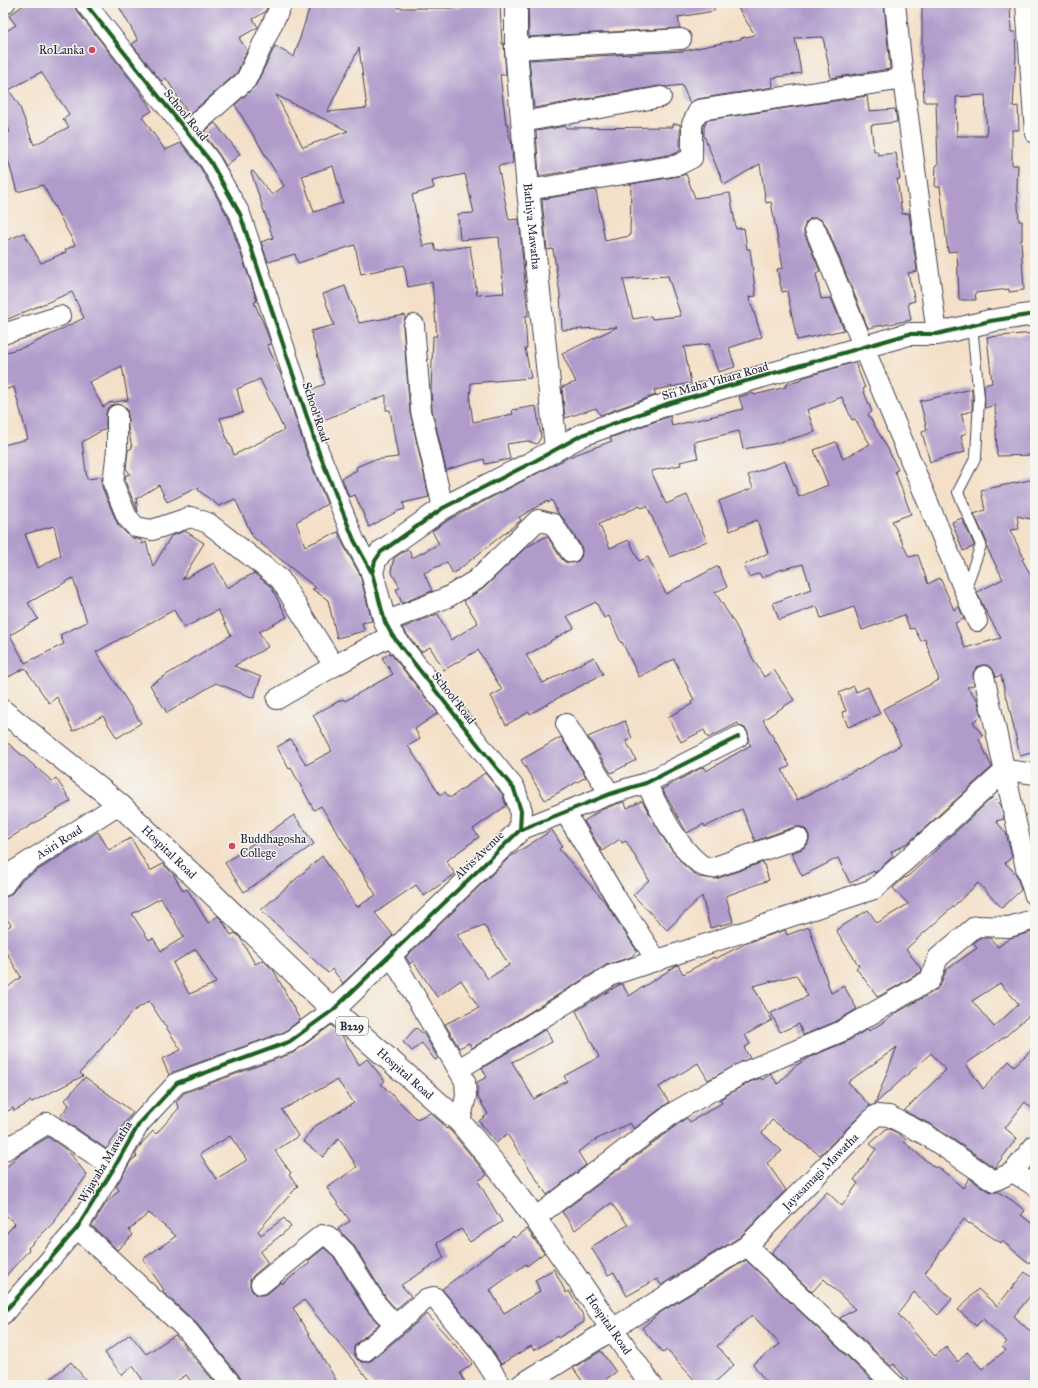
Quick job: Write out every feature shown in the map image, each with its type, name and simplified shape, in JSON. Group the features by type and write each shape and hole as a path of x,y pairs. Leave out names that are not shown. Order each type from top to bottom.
{"street":[{"name":"School Road","path":"84,3 210,161 240,214 318,450 354,540 372,574 388,628 487,756 514,788 521,811 520,830"},
{"path":"187,132 246,80 282,3"},
{"name":"Bathiya Mawatha","path":"516,3 516,49 528,190 556,448"},
{"path":"895,3 903,79 937,334"},
{"path":"1026,3 1035,133"},
{"path":"516,49 682,39"},
{"path":"528,190 678,165 692,158 692,124 699,110 903,79"},
{"path":"522,122 661,97"},
{"path":"815,229 977,622"},
{"name":"Sri Maha Vihara Road","path":"372,574 375,561 381,552 443,508 582,435 670,404 909,334 937,334 990,321 1035,314"},
{"path":"3,334 60,316"},
{"path":"414,326 421,411 443,508"},
{"path":"117,415 117,450 113,483 127,517 136,527 152,530 191,517 208,523 280,579 334,666"},
{"path":"277,699 334,666 388,628 448,597 476,580 538,520 553,524 571,552"},
{"path":"984,676 1006,770 1026,868 1035,896"},
{"name":"Hospital Road","path":"3,711 119,804 334,1010 460,1122 497,1167 535,1218 651,1385"},
{"path":"566,724 610,794"},
{"name":"Alvis Avenue","path":"334,1010 520,830 610,794 646,782 738,737"},
{"path":"459,1069 612,975 874,889 1006,770 1035,774"},
{"path":"646,782 676,836 694,858 705,867 712,868 798,838"},
{"name":"Asiri Road","path":"3,886 14,871 119,804"},
{"path":"565,812 618,901 657,960"},
{"path":"535,1218 676,1111 746,1072 840,1032 930,980 938,958 976,926 1009,927 1035,919"},
{"path":"391,955 465,1081 466,1096 460,1122"},
{"name":"Wijayaba Mawatha","path":"3,1314 77,1228 139,1124 177,1083 289,1042 334,1010"},
{"name":"Jayasamagi Mawatha","path":"612,1329 747,1246 876,1115 889,1116 926,1135 994,1181 1013,1172"},
{"path":"3,1151 48,1123 114,1168"},
{"path":"1035,1145 1013,1172 1035,1186"},
{"path":"77,1228 188,1331 232,1385"},
{"path":"261,1284 322,1235 328,1236 343,1250 378,1305 395,1325"},
{"path":"747,1246 894,1385"},
{"path":"365,1351 426,1299 434,1297 479,1351 501,1385"},
{"path":"522,1385 612,1329"}],"lane":[{"path":"965,592 981,545 958,492 976,457 979,398 972,325"}],"building":[{"path":"26,3 74,3 76,10 141,93 152,111 142,117 165,150 181,143 200,167 229,219 257,301 254,302 271,344 267,345 282,377 307,454 327,504 296,522 305,546 338,532 360,575 372,621 362,623 364,631 337,638 328,600 312,589 316,588 253,537 235,499 219,506 198,490 199,487 167,502 159,485 136,499 138,512 125,481 126,475 130,474 126,468 128,450 132,448 128,428 127,409 122,405 112,405 107,409 106,428 82,442 87,479 102,477 102,487 118,525 128,535 141,540 142,544 146,542 153,567 171,536 185,531 204,543 182,580 214,563 227,588 254,573 271,587 287,617 259,632 268,647 234,666 261,677 254,698 216,683 167,713 150,685 231,635 218,610 184,628 174,610 96,652 141,723 117,738 103,716 73,731 57,697 49,703 25,668 3,680 3,445 28,439 14,387 3,390 3,353 28,346 84,318 72,292 3,321 3,242 24,233 41,263 66,252 65,250 75,245 43,185 17,192 7,156 3,157 3,137 10,132 3,113 3,33 16,25 9,16","holes":["41,72 69,114 63,119 69,127 34,145 19,105 9,90","122,366 128,400 109,403 103,407 89,382","260,379 284,430 234,455 220,418 243,413 237,389","54,526 61,555 38,568 25,534","73,578 87,622 60,635 64,644 25,663 10,635 38,619 28,603"]},
{"path":"117,3 269,3 265,12 253,19 258,27 239,38 247,51 237,73 189,115 166,78 161,81 132,44 138,40"},
{"path":"311,3 398,3 398,8 460,8 460,5 500,5 502,44 504,44 506,75 500,75 506,124 507,123 511,139 513,163 498,166 509,220 519,219 528,316 525,316 527,348 525,348 531,378 471,383 470,401 473,422 513,414 512,410 536,406 541,437 537,444 527,441 507,444 510,459 485,464 484,459 446,470 432,409 431,390 433,336 437,336 432,282 408,287 404,265 361,274 355,245 298,263 295,254 268,262 261,242 273,238 251,172 253,171 272,195 284,186 235,105 256,85 275,46 294,57","holes":["359,48 367,108 327,112","276,95 348,131 303,147","333,166 343,203 314,212 302,176","465,174 474,213 458,214 460,240 499,237 504,293 477,295 470,246 436,251 434,244 423,246 412,195 434,188 432,181"]},
{"path":"528,3 714,3 714,11 678,17 680,28 529,37"},
{"path":"735,3 773,3 774,5 805,3 884,3 890,69 831,78 823,37 795,38 801,73 772,78 773,87 697,99 690,103 682,85 666,87 659,86 534,108 529,60 683,51 755,35"},
{"path":"922,3 1010,3 1011,32 1015,32 1016,57 1013,107 1018,106 1019,130 1012,130 1012,165 1018,165 1017,188 1019,221 1022,221 1021,240 1024,290 1009,292 1009,289 975,293 976,300 959,300 957,251 948,252 940,187 935,187 936,165 938,165 936,102 924,102","holes":["985,95 987,136 957,136 956,97"]},
{"path":"867,96 869,111 895,109 897,122 871,125 874,151 877,151 878,155 896,153 900,179 897,179 902,214 909,213 917,271 908,273 915,301 908,303 911,320 868,328 826,225 822,220 811,218 806,222 804,233 820,271 816,273 821,299 831,298 844,330 797,340 787,291 782,292 777,269 783,268 771,202 766,203 760,164 724,185 704,136 704,127 707,120"},
{"path":"215,123 240,154 226,166 203,133"},
{"path":"673,124 680,124 680,151 674,154 539,176 536,131 566,126 566,128 673,127"},
{"path":"686,174 695,198 730,193 736,229 744,228 747,249 750,249 756,296 749,297 762,337 729,348 735,367 718,372 709,344 684,347 691,383 654,390 656,395 600,415 596,408 565,418 562,387 576,382 562,354 617,327 562,330 560,294 553,249 547,250 542,199 596,190 605,241 630,236 631,184","holes":["668,276 681,316 652,319 651,316 633,319 623,279"]},
{"path":"345,286 359,323 405,315 403,326 410,412 429,497 403,503 405,509 398,511 369,527 355,495 349,497 342,478 357,470 356,467 373,460 398,457 390,410 386,410 386,395 321,421 310,390 325,384 311,331 334,325 323,294"},
{"path":"1035,333 1035,455 997,456 995,405 985,408 984,385 992,383 987,337"},
{"path":"855,362 872,412 868,414 898,470 895,471 911,514 892,521 909,557 918,555 928,584 940,578 954,610 959,607 964,619 955,623 965,648 1001,638 977,592 1003,579 987,548 987,542 974,514 985,510 981,490 1035,479 1035,520 1017,516 1019,529 1010,530 1024,558 1022,559 1035,583 1035,752 1020,756 1001,675 996,677 993,669 987,665 977,667 973,673 974,685 967,687 978,701 981,716 973,722 983,736 979,739 992,767 909,842 891,852 893,856 875,873 874,871 850,883 838,858 802,876 791,853 802,849 807,845 809,840 809,835 806,830 801,827 794,827 755,841 742,809 705,827 704,824 687,833 662,789 703,767 706,771 751,745 748,741 748,732 745,728 739,726 738,723 708,738 704,730 681,742 668,717 692,704 691,702 694,700 674,659 639,677 609,616 604,618 596,602 567,616 574,628 526,655 543,683 594,657 603,674 530,714 529,712 506,725 491,696 502,690 478,650 444,670 430,647 421,652 402,628 438,614 451,640 478,623 464,601 484,588 525,548 547,536 565,562 572,563 578,561 581,557 581,546 563,518 559,515 552,500 548,503 547,501 519,517 521,520 520,521 453,574 447,562 424,573 432,591 402,603 396,589 400,588 391,571 394,558 403,552 409,550 412,558 439,544 432,531 450,519 569,457 612,441 610,438 670,416 672,426 743,409 739,397 786,387 785,385 802,378","holes":["842,397 852,420 855,419 870,444 843,459 836,442 814,450 828,485 799,497 785,461 748,475 753,488 719,501 730,531 757,520 768,553 744,565 749,577 759,573 762,578 776,571 803,564 811,589 773,603 779,620 817,606 821,618 854,607 862,630 904,615 910,629 914,628 921,641 925,639 939,680 883,709 901,745 858,770 857,769 797,800 782,770 790,766 763,720 794,700 774,670 764,677 753,659 735,624 715,592 727,587 718,566 666,594 648,557 639,561 629,540 610,548 599,524 640,506 641,508 647,506 670,557 707,541 687,495 666,504 651,471 681,465 680,462 698,458 694,442 739,431 743,449 773,444 815,432 807,410"]},
{"path":"972,389 972,411 961,414 967,432 961,436 965,452 930,462 922,432 927,430 920,401"},
{"path":"962,518 974,545 973,547 963,551 952,522"},
{"path":"390,653 438,713 415,729 420,739 408,746 440,795 445,792 450,798 485,773 503,795 506,806 473,829 479,837 446,861 455,874 424,896 416,885 375,913 393,935 343,983 332,969 328,973 261,910 322,856 357,907 376,895 321,806 314,810 291,768 289,769 277,747 291,739 306,765 332,751 313,715 343,699 345,701 393,674 382,658"},
{"path":"854,686 856,692 868,687 880,714 848,727 842,712 846,711 839,693"},
{"path":"625,721 632,738 626,741 636,760 611,773 588,737"},
{"path":"561,737 586,777 545,800 521,760"},
{"path":"3,739 52,781 56,778 71,801 3,842"},
{"path":"993,797 1001,805 1004,819 996,821 1006,833 1012,857 1005,863 1016,874 1021,890 1002,908 978,883 906,949 922,970 921,972 878,997 856,968 859,966 836,930 868,910 877,923 908,904 893,888 905,877 906,878"},
{"path":"642,801 667,844 683,864 698,877 716,879 763,862 769,880 726,896 733,922 710,928 702,896 667,930 633,895 649,880 626,841 622,843 620,839 602,851 584,821 601,810 614,805 624,802 627,808"},
{"path":"294,815 314,844 244,892 225,863"},
{"path":"552,830 562,846 559,849 605,902 637,951 631,957 606,965 472,1048 469,1043 459,1048 445,1024 479,1008 461,980 437,997 413,961 410,964 406,957 510,857","holes":["484,925 509,965 488,979 457,935"]},
{"path":"98,832 109,850 131,838 150,871 163,864 174,875 183,891 187,889 208,923 218,916 231,935 235,933 239,936 255,964 263,960 274,971 300,1020 284,1032 173,1072 169,1075 162,1059 181,1050 149,1001 132,1012 80,1073 83,1076 32,1102 30,1101 14,1111 13,1108 3,1114 3,991 21,977 3,947 3,930 11,925 3,913 3,897 12,893 22,880","holes":["161,898 184,937 161,951 153,938 149,940 132,914","196,949 216,983 189,994 173,963"]},
{"path":"809,927 831,993 844,986 857,1009 835,1022 803,1035 799,1024 780,1032 771,1013 808,996 796,975 753,986 772,1020 745,1035 750,1044 744,1048 750,1058 708,1080 698,1063 659,1087 669,1102 634,1129 630,1123 595,1140 578,1152 586,1165 547,1195 507,1134 496,1143 479,1121 488,1114 477,1096 477,1082 487,1077 482,1068 546,1029 552,1042 512,1062 534,1099 567,1081 564,1076 599,1057 576,1011 617,986 622,984 629,996 678,965 683,974 714,957 715,959 747,943 785,930 787,935"},
{"path":"1031,932 1035,937 1035,1010 1006,1036 966,1064 983,1089 1009,1061 1014,1066 1035,1047 1035,1111 1025,1102 1005,1128 1017,1138 996,1166 997,1167 995,1168 932,1125 904,1111 946,1070 931,1053 875,1104 897,1047 848,1082 870,1106 820,1155 772,1120 762,1133 782,1151 767,1163 786,1190 740,1237 661,1285 657,1279 627,1296 614,1272 608,1275 591,1247 628,1225 611,1203 575,1230 562,1212 687,1118 690,1122 722,1103 720,1099 750,1082 761,1078 762,1080 770,1074 778,1084 795,1066 812,1056 846,1042 868,1029 869,1031 936,990 941,984 946,970 977,948 973,943 980,938 990,938 998,947 1010,938","holes":["1000,983 1019,1004 994,1027 972,1001"]},
{"path":"331,1025 341,1034 359,1065 367,1059 385,1081 381,1084 417,1119 430,1113 443,1124 446,1129 447,1128 451,1131 487,1175 478,1181 502,1222 470,1242 461,1229 437,1243 444,1258 401,1285 411,1296 396,1309 386,1298 353,1244 338,1229 350,1221 327,1188 357,1167 339,1138 323,1157 303,1141 315,1126 354,1103 337,1080 282,1110 298,1136 275,1151 291,1173 289,1175 298,1186 258,1231 261,1235 284,1218 291,1227 260,1252 268,1263 250,1280 252,1291 256,1295 268,1293 281,1282 282,1284 310,1263 308,1261 324,1248 334,1257 367,1311 379,1324 354,1347 354,1353 357,1359 362,1362 372,1360 427,1314 472,1364 460,1373 467,1385 373,1385 304,1300 293,1308 339,1385 243,1385 241,1378 197,1324 162,1291 164,1290 143,1259 176,1236 149,1213 129,1230 133,1235 117,1250 92,1226 106,1203 119,1190 116,1186 131,1161 137,1156 135,1155 142,1143 153,1131 156,1134 179,1108 176,1102 184,1093 293,1053","holes":["230,1136 247,1160 216,1179 200,1154"]},
{"path":"416,1028 424,1034 438,1058 435,1060 422,1043 412,1051 403,1042"},
{"path":"85,1077 133,1112 106,1149 60,1117 69,1105 65,1100"},
{"path":"887,1128 898,1133 906,1140 904,1142 935,1168 937,1166 963,1188 969,1178 988,1191 998,1192 1013,1201 1025,1211 1021,1215 1035,1226 1035,1255 1029,1263 1002,1241 1001,1243 970,1223 969,1224 964,1219 925,1273 952,1299 938,1315 914,1292 898,1314 935,1356 946,1347 958,1362 967,1352 982,1369 1006,1350 1002,1347 1007,1342 983,1319 976,1326 958,1310 978,1289 997,1306 1025,1272 1035,1280 1035,1290 1014,1316 1035,1336 1035,1385 911,1385 894,1364 891,1366 840,1318 855,1309 824,1279 812,1292 771,1253 827,1192 842,1206 858,1183 854,1180 876,1149 870,1144"},
{"path":"48,1137 68,1151 87,1175 54,1222 28,1248 29,1250 3,1279 3,1237 15,1224 3,1212 3,1171 17,1156"},
{"path":"527,1229 544,1253 490,1290 504,1313 540,1291 535,1280 554,1269 566,1293 569,1291 584,1317 584,1322 558,1338 557,1336 534,1350 531,1346 501,1364 488,1344 442,1289 513,1236 515,1238"},
{"path":"746,1260 874,1382 870,1385 768,1385 753,1364 780,1344 752,1315 717,1346 734,1365 712,1385 699,1385 667,1350 663,1353 642,1328 658,1314"},
{"path":"130,1334 146,1354 175,1335 217,1385 194,1385 186,1375 171,1385 146,1385 133,1366 122,1375 105,1353"},
{"path":"601,1351 616,1372 598,1385 585,1385 573,1368"},
{"path":"71,1362 90,1385 43,1385"}],"cycle path":[{"path":"85,3 210,161 240,214 318,450 354,540 372,573 385,622 392,635 514,789 521,811 520,830"},
{"path":"372,573 375,561 381,552 443,508 582,435 670,403 909,334 937,334 990,321 1035,314"},
{"path":"3,1314 77,1228 139,1124 177,1083 289,1042 333,1010 520,830 610,794 646,783 738,737"}],"place":[{"name":"RoLanka","path":"92,50"},
{"name":"Buddhagosha College","path":"232,846"}]}
